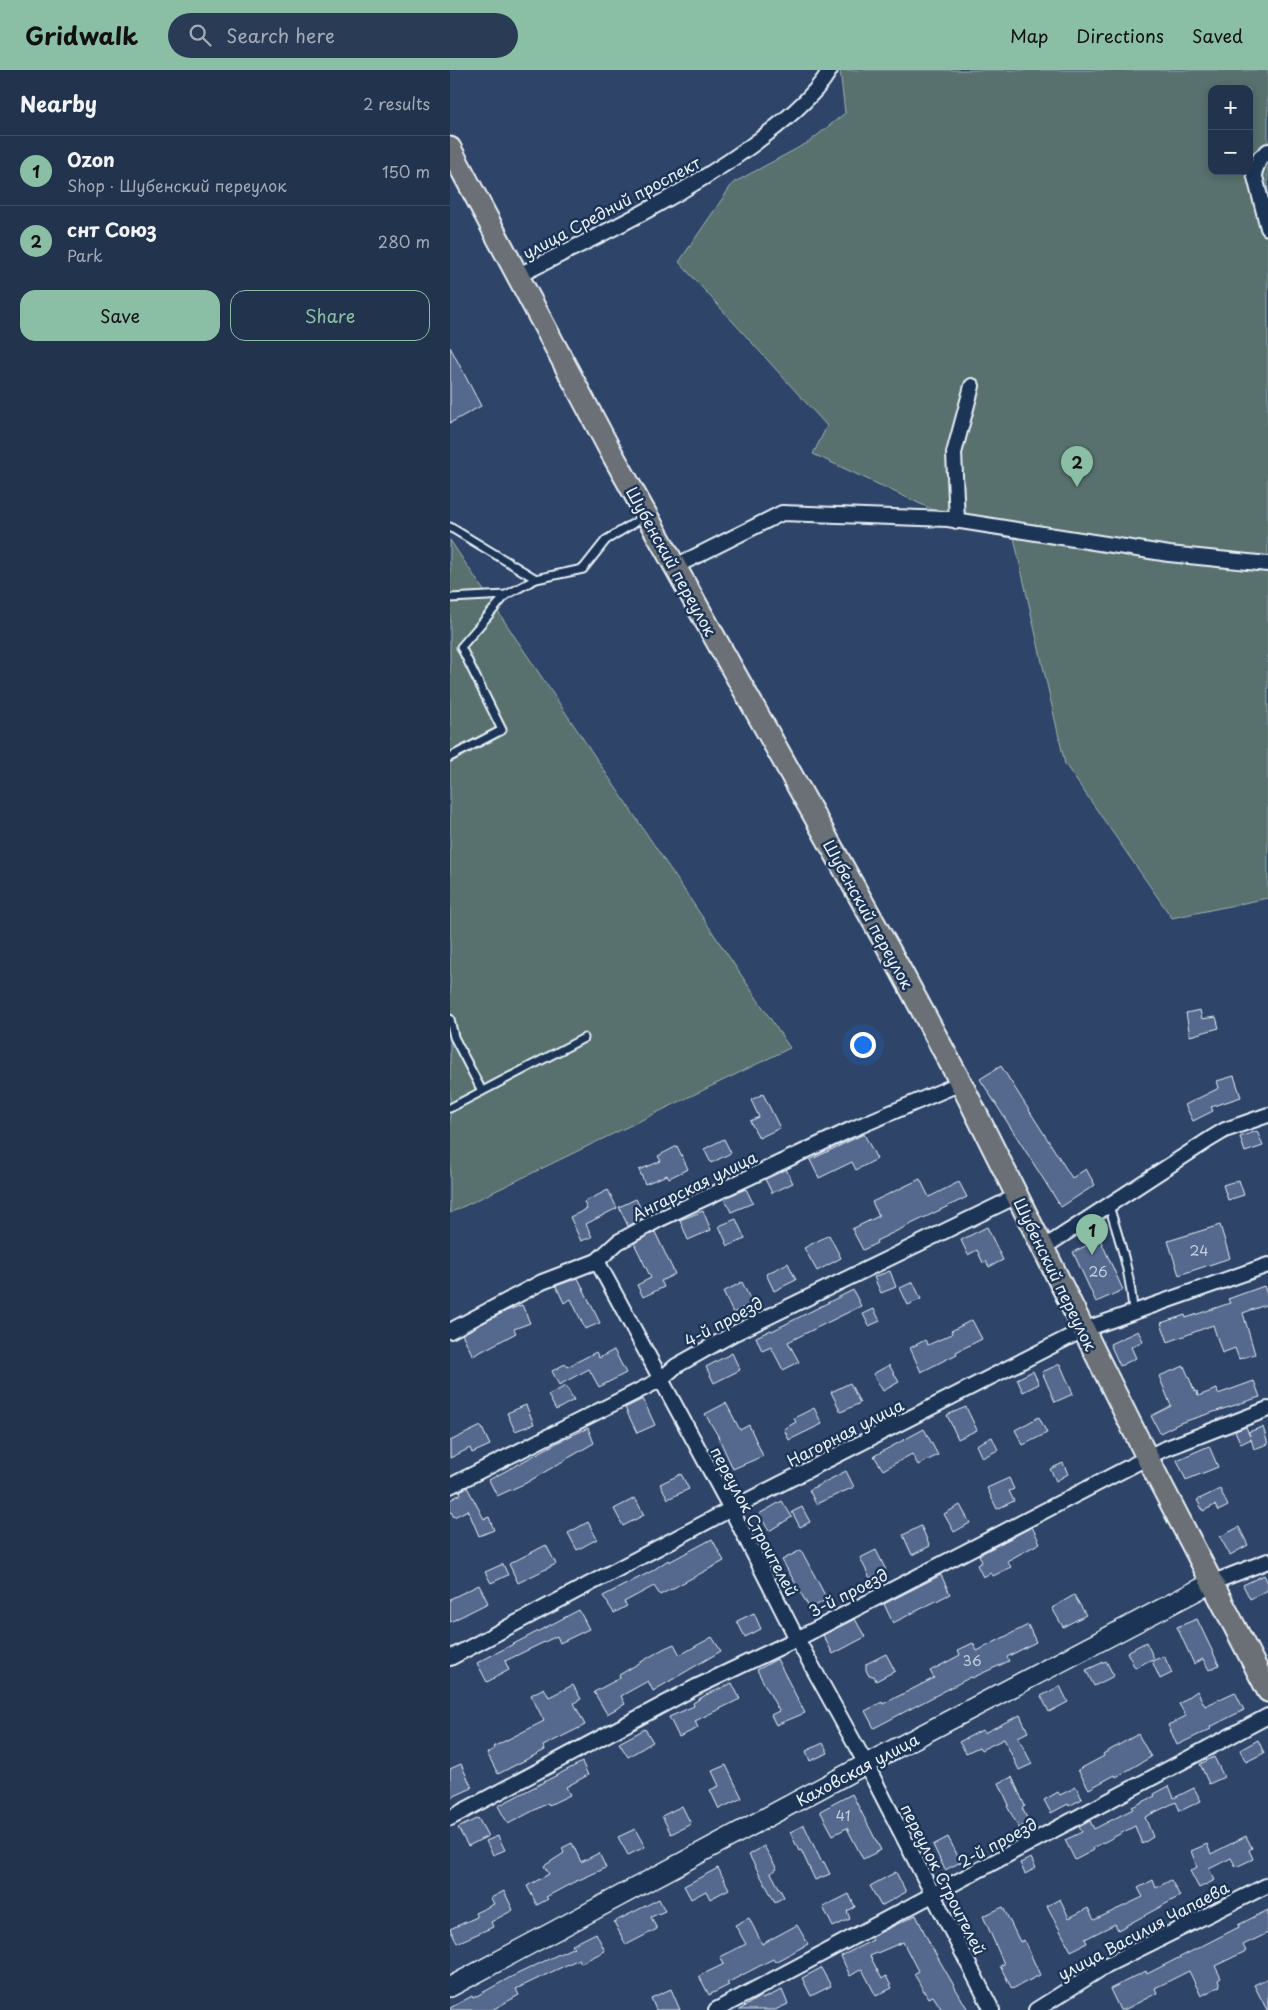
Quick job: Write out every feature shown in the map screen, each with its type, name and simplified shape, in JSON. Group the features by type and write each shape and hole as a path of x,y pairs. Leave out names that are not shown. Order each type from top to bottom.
{"main road":[{"name":"Шубенский переулок","path":"450,148 646,516 676,566 892,954 961,1083 1146,1458 1268,1691"},
{"name":"Каховская улица","path":"450,1987 866,1764 1211,1583"}],"street":[{"name":"улица Средний проспект","path":"519,275 637,216 716,171 786,121 830,70"},
{"path":"1268,152 1260,158 1254,173 1268,228"},
{"path":"957,521 954,453 972,386"},
{"path":"676,566 782,513 957,521 1168,554 1268,564"},
{"name":"Ангарская улица","path":"450,1331 542,1282 597,1261 618,1242 658,1220 850,1130 961,1083"},
{"path":"1043,1248 1225,1130 1268,1115"},
{"name":"4-й проезд","path":"450,1486 660,1380 676,1366 733,1334 1017,1196"},
{"name":"переулок Строителей","path":"597,1261 731,1509 797,1639 866,1764 992,2010"},
{"name":"Нагорная улица","path":"450,1658 731,1509 1084,1330 1268,1265"},
{"name":"3-й проезд","path":"450,1818 696,1687 797,1639 1146,1458 1184,1440 1268,1409"},
{"name":"Каховская улица","path":"1211,1583 1268,1561"},
{"name":"2-й проезд","path":"716,2010 1268,1716"},
{"name":"улица Василия Чапаева","path":"1036,2010 1107,1966 1268,1885"}],"lane":[{"path":"450,757 502,730 461,647 506,595 536,579 583,569 606,540 646,516"},
{"path":"450,527 536,579"},
{"path":"450,598 506,595"},
{"path":"450,1019 454,1038 482,1092"},
{"path":"450,1108 584,1038"},
{"path":"1109,1206 1127,1267 1133,1312"}],"green space":[{"path":"840,70 1268,70 1268,898 1172,918 1065,764 1012,529 957,521 813,454 827,426 679,262 733,183 809,142 845,113"},
{"path":"450,540 790,1048 450,1213"}],"building":[{"path":"450,347 481,406 450,423"},
{"path":"1200,1010 1202,1019 1216,1017 1219,1028 1190,1036 1186,1013"},
{"path":"1001,1066 1072,1178 1086,1169 1095,1185 1061,1207 980,1079"},
{"path":"1234,1076 1241,1097 1211,1107 1213,1111 1193,1121 1185,1105 1219,1088 1217,1081"},
{"path":"763,1094 780,1128 759,1138 750,1121 759,1117 751,1100"},
{"path":"1257,1131 1263,1146 1245,1152 1240,1137"},
{"path":"864,1134 877,1159 856,1170 852,1162 819,1178 810,1160"},
{"path":"724,1139 731,1153 711,1163 704,1149"},
{"path":"677,1146 688,1169 669,1178 667,1175 645,1184 639,1170 661,1161 658,1156"},
{"path":"786,1169 793,1183 772,1193 765,1179"},
{"path":"920,1179 929,1197 959,1182 967,1197 876,1241 877,1243 863,1250 852,1229 879,1216 872,1202"},
{"path":"1239,1180 1244,1195 1228,1200 1223,1185"},
{"path":"746,1189 753,1203 731,1212 724,1198"},
{"path":"608,1190 617,1208 586,1224 592,1237 581,1241 570,1217 587,1209 584,1202"},
{"path":"636,1199 645,1217 628,1226 619,1207"},
{"path":"703,1211 711,1230 688,1240 680,1220"},
{"path":"736,1219 745,1239 728,1246 719,1226"},
{"path":"1220,1225 1230,1258 1179,1275 1168,1241"},
{"path":"987,1227 1003,1260 989,1267 986,1261 983,1263 977,1250 968,1255 961,1240"},
{"path":"655,1232 675,1274 661,1281 664,1287 643,1297 637,1285 651,1278 634,1243"},
{"path":"829,1235 841,1258 817,1271 804,1248"},
{"path":"1100,1239 1123,1290 1096,1302 1073,1252"},
{"path":"788,1263 796,1280 774,1291 766,1274"},
{"path":"890,1271 896,1287 881,1293 874,1277"},
{"path":"578,1278 600,1323 585,1329 571,1299 564,1303 556,1286"},
{"path":"742,1282 752,1303 733,1313 723,1292"},
{"path":"913,1282 921,1299 908,1305 900,1288"},
{"path":"1264,1286 1268,1297 1268,1304 1243,1313 1255,1354 1239,1359 1235,1348 1222,1353 1213,1325 1168,1342 1161,1323 1185,1315 1186,1318 1230,1303 1228,1299"},
{"path":"853,1290 861,1306 788,1342 799,1362 783,1370 771,1347 762,1351 756,1337 772,1331"},
{"path":"522,1305 530,1323 514,1329 516,1333 473,1356 462,1334 506,1311"},
{"path":"874,1309 880,1321 869,1326 863,1314"},
{"path":"972,1320 982,1339 921,1372 910,1348 925,1340 928,1345 952,1334 951,1331"},
{"path":"1138,1331 1143,1341 1131,1347 1136,1358 1120,1366 1110,1344"},
{"path":"614,1350 626,1373 599,1387 589,1369 559,1385 552,1371 565,1364 567,1367 596,1352 599,1358"},
{"path":"732,1353 740,1370 714,1383 706,1367"},
{"path":"1060,1364 1073,1394 1055,1402 1042,1372"},
{"path":"889,1365 899,1382 883,1391 873,1374"},
{"path":"1184,1366 1198,1396 1217,1389 1218,1394 1254,1381 1260,1397 1180,1423 1160,1433 1151,1416 1171,1406 1159,1376"},
{"path":"1033,1371 1039,1384 1023,1392 1017,1379"},
{"path":"850,1383 860,1403 841,1412 831,1392"},
{"path":"566,1386 574,1400 556,1410 548,1395"},
{"path":"643,1399 655,1425 637,1433 625,1408"},
{"path":"726,1403 740,1430 749,1425 763,1456 733,1469 717,1434 705,1414"},
{"path":"526,1405 534,1424 515,1431 507,1413"},
{"path":"966,1407 977,1430 958,1439 947,1415"},
{"path":"814,1408 822,1424 789,1440 784,1429 796,1422 794,1418"},
{"path":"1039,1417 1047,1433 1023,1445 1015,1430"},
{"path":"481,1426 490,1445 472,1453 470,1448 450,1458 450,1441"},
{"path":"1246,1427 1248,1432 1263,1427 1268,1444 1254,1449 1251,1439 1241,1444 1235,1431"},
{"path":"588,1428 594,1443 526,1483 497,1496 489,1480"},
{"path":"924,1429 938,1455 918,1465 912,1454 883,1470 874,1456"},
{"path":"992,1437 998,1450 982,1458 976,1445"},
{"path":"1209,1446 1218,1467 1186,1480 1177,1460"},
{"path":"1063,1463 1068,1474 1056,1481 1050,1469"},
{"path":"846,1471 854,1487 816,1504 809,1490"},
{"path":"681,1474 689,1489 668,1499 660,1484"},
{"path":"1009,1478 1014,1489 1009,1491 1014,1501 997,1509 987,1488"},
{"path":"467,1487 484,1519 489,1517 494,1530 479,1536 468,1510 454,1517 450,1510 450,1500 461,1494 460,1491"},
{"path":"1220,1489 1228,1506 1218,1511 1215,1505 1203,1511 1197,1500"},
{"path":"635,1498 644,1515 623,1526 614,1509"},
{"path":"782,1501 792,1517 769,1531 759,1514"},
{"path":"960,1505 970,1523 954,1532 944,1514"},
{"path":"802,1507 810,1522 800,1527 792,1512"},
{"path":"588,1522 597,1539 577,1550 568,1533"},
{"path":"921,1526 930,1546 912,1555 903,1535"},
{"path":"1032,1527 1040,1543 1007,1561 1011,1567 993,1576 991,1573 983,1577 977,1565 982,1562 979,1555"},
{"path":"1239,1527 1248,1545 1230,1555 1220,1537"},
{"path":"712,1539 724,1561 660,1595 654,1586 624,1602 627,1606 614,1613 603,1596 652,1571 668,1560 669,1562"},
{"path":"546,1545 556,1564 518,1583 509,1564"},
{"path":"801,1550 827,1599 810,1609 782,1560"},
{"path":"876,1550 886,1570 870,1578 860,1558"},
{"path":"503,1564 508,1575 491,1583 485,1572"},
{"path":"941,1575 950,1594 893,1623 884,1604"},
{"path":"1264,1575 1268,1583 1268,1590 1250,1599 1243,1585"},
{"path":"479,1585 488,1603 450,1622 450,1599"},
{"path":"1074,1595 1086,1615 1063,1627 1052,1608"},
{"path":"579,1610 589,1629 560,1643 557,1636 505,1661 509,1670 487,1682 477,1663"},
{"path":"754,1613 761,1629 745,1637 737,1621"},
{"path":"855,1619 865,1637 833,1654 823,1635"},
{"path":"1197,1619 1219,1665 1209,1670 1203,1659 1194,1664 1177,1627"},
{"path":"1028,1625 1036,1642 1007,1657 1009,1661 971,1677 874,1728 865,1711 934,1678 930,1671 960,1655 958,1650 973,1643 977,1651"},
{"path":"712,1637 721,1651 653,1691 648,1681 621,1696 625,1704 607,1714 594,1692 620,1678 619,1675 663,1649 674,1644 680,1655"},
{"path":"1146,1642 1154,1658 1135,1668 1127,1652"},
{"path":"886,1654 895,1671 876,1681 874,1676 869,1676 866,1664"},
{"path":"1164,1656 1172,1673 1160,1679 1152,1661"},
{"path":"777,1659 805,1713 776,1725 771,1715 779,1711 757,1670"},
{"path":"1106,1661 1114,1676 1094,1686 1086,1670"},
{"path":"732,1683 740,1699 695,1721 698,1728 679,1737 669,1717 694,1706 693,1703 704,1696"},
{"path":"573,1685 581,1699 574,1703 585,1725 543,1746 545,1750 498,1774 487,1753 494,1749 493,1747 544,1721 531,1695 544,1688 549,1697"},
{"path":"1060,1686 1068,1702 1049,1712 1041,1696"},
{"path":"1197,1691 1205,1706 1235,1692 1244,1710 1210,1727 1211,1729 1177,1745 1168,1725 1186,1716 1179,1704"},
{"path":"1020,1715 1028,1732 1018,1737 1032,1764 1019,1770 1004,1739 981,1750 979,1747 966,1753 959,1742 982,1730 984,1733"},
{"path":"645,1729 653,1742 628,1757 619,1743"},
{"path":"1138,1734 1151,1757 1116,1777 1115,1775 1089,1789 1078,1770"},
{"path":"1258,1740 1264,1753 1246,1762 1240,1750"},
{"path":"823,1743 828,1753 810,1761 806,1751"},
{"path":"1214,1757 1224,1777 1209,1784 1200,1764"},
{"path":"582,1762 588,1775 566,1787 570,1795 549,1805 548,1803 508,1824 498,1806"},
{"path":"461,1764 472,1788 450,1798 450,1769"},
{"path":"726,1765 742,1798 719,1809 710,1790 719,1786 712,1771"},
{"path":"1012,1777 1025,1806 1022,1808 1029,1822 1019,1828 1007,1806 1009,1805 999,1783"},
{"path":"1169,1786 1174,1798 1194,1788 1201,1801 1180,1811 1176,1802 1145,1817 1153,1837 1142,1844 1135,1826 1093,1848 1094,1850 1075,1860 1065,1840 1082,1832 1079,1827 1090,1821 1094,1829 1133,1809 1132,1807 1155,1796 1154,1794"},
{"path":"1076,1787 1082,1799 1051,1813 1044,1800 1058,1792 1060,1795"},
{"path":"852,1794 881,1850 863,1859 847,1828 833,1835 820,1811"},
{"path":"682,1806 691,1824 671,1834 662,1816"},
{"path":"478,1818 488,1836 468,1846 458,1828"},
{"path":"804,1825 822,1863 824,1862 830,1874 815,1880 790,1832"},
{"path":"635,1829 645,1847 628,1855 618,1837"},
{"path":"498,1836 505,1850 493,1855 486,1841"},
{"path":"1246,1836 1252,1848 1249,1850 1253,1859 1236,1867 1231,1858 1209,1869 1215,1880 1199,1888 1190,1871 1197,1867 1191,1851 1207,1844 1211,1854"},
{"path":"948,1837 961,1862 945,1870 933,1845"},
{"path":"572,1843 581,1862 599,1853 606,1868 572,1883 546,1897 548,1899 537,1905 527,1886 549,1874 544,1866 564,1853 562,1848"},
{"path":"764,1846 777,1869 771,1873 784,1897 775,1902 749,1855"},
{"path":"1031,1858 1036,1868 1025,1874 1020,1863"},
{"path":"718,1868 729,1889 710,1899 706,1891 691,1899 684,1886"},
{"path":"896,1872 906,1892 881,1906 870,1886"},
{"path":"1153,1880 1156,1888 1171,1880 1180,1896 1118,1930 1115,1924 1085,1939 1087,1943 1071,1951 1047,1906 1060,1899 1069,1918 1088,1908 1094,1920 1143,1897 1138,1888"},
{"path":"504,1891 513,1910 491,1922 493,1927 457,1943 450,1929 477,1917 475,1913 494,1904 491,1898"},
{"path":"849,1894 855,1907 847,1911 850,1919 833,1927 823,1907"},
{"path":"659,1899 665,1911 651,1917 657,1929 626,1945 614,1922"},
{"path":"1003,1907 1020,1942 1024,1940 1040,1975 1012,1989 1000,1966 1004,1964 983,1916"},
{"path":"1268,1910 1268,1933 1243,1945 1246,1951 1215,1966 1221,1978 1218,1980 1220,1986 1201,1996 1189,1971 1155,1988 1157,1993 1124,2010 1120,2010 1110,1989 1146,1971 1147,1974"},
{"path":"916,1915 930,1944 968,2010 942,2010 933,1996 928,1998 914,1974 918,1971 903,1942 870,1956 882,1979 886,1976 892,1988 876,1996 862,1969 850,1976 841,1956 873,1940 871,1937"},
{"path":"749,1918 762,1944 797,1925 808,1944 775,1962 773,1959 727,1983 729,1985 709,1995 699,1976 724,1964 720,1957 746,1944 735,1925"},
{"path":"596,1933 605,1951 581,1963 579,1959 516,1989 519,1995 492,2010 450,2010 450,2008 472,1996 473,1998 509,1978 574,1947 572,1945"},
{"path":"821,1968 831,1986 811,1996 802,1978"},
{"path":"1268,1978 1268,2010 1267,2010 1254,1985"},
{"path":"671,1989 680,2010 656,2010 651,1998"},
{"path":"782,1990 788,2004 775,2010 739,2010 761,1996 762,1999"}],"place":[{"name":"снт Союз","path":"1077,487"},
{"name":"Ozon","path":"1092,1255"}]}
